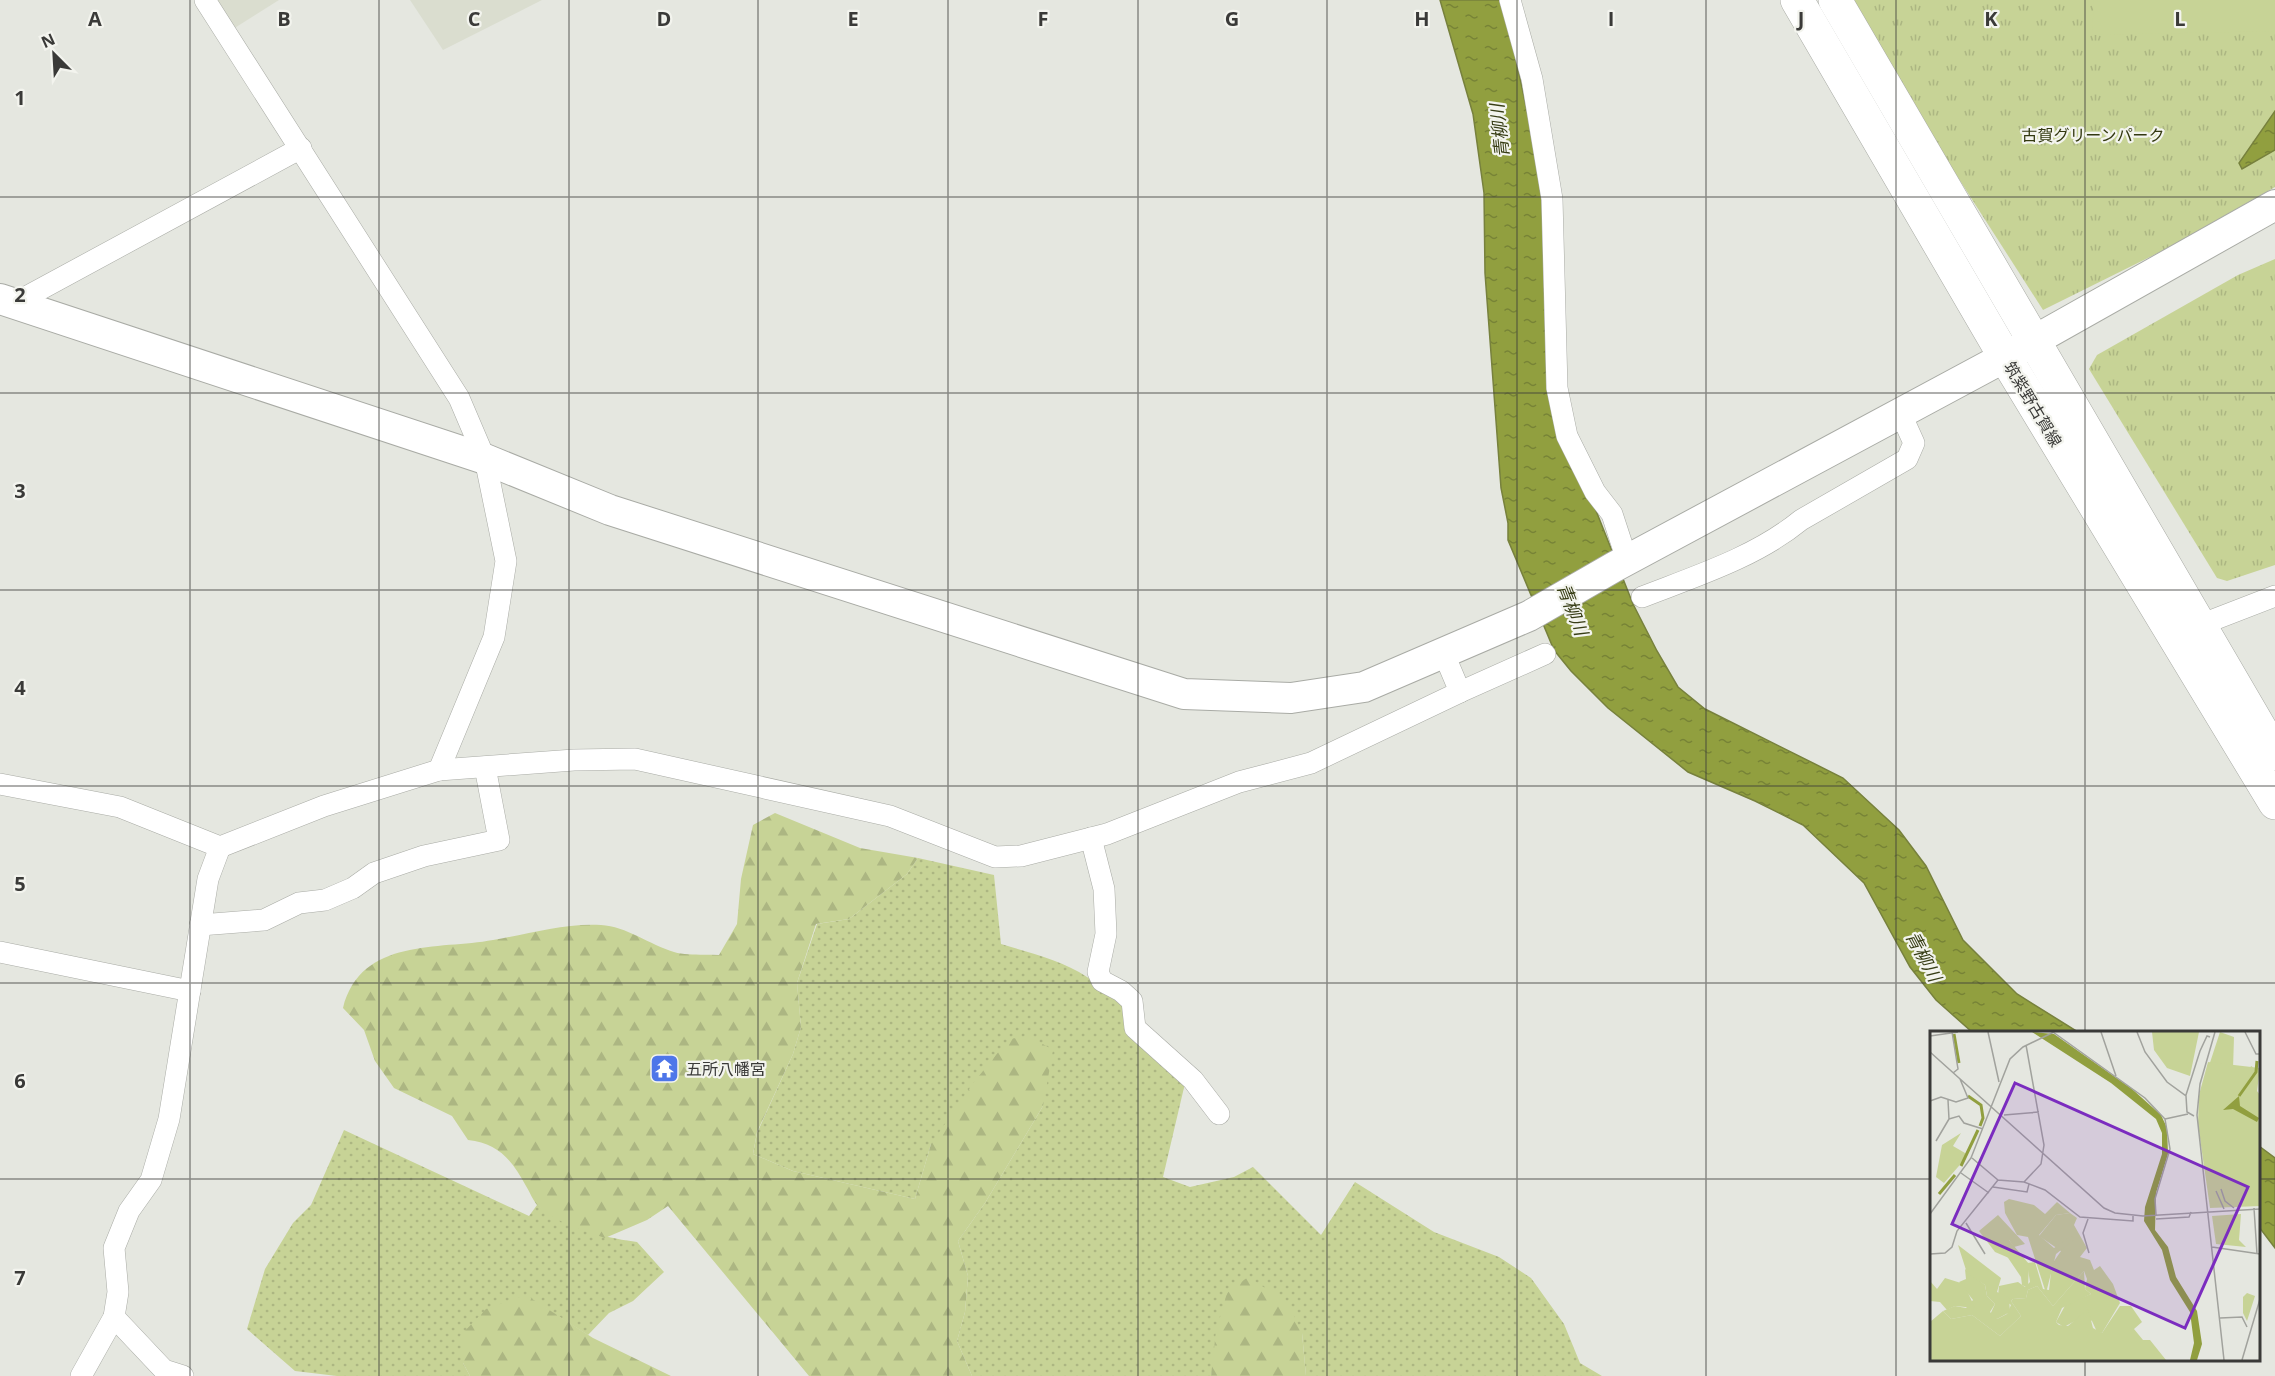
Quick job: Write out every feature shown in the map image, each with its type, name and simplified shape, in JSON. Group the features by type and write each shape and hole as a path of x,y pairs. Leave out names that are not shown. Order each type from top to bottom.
{"main road":[{"name":"筑紫野古賀線","path":"1797,0 2005,357 2275,803"},
{"name":"筑紫野古賀線","path":"1835,0 2275,754"}],"street":[{"path":"205,0 459,398 484,459 506,561 494,637 439,770"},
{"path":"1510,0 1532,80 1552,199 1557,388 1564,426 1595,492 1612,514 1620,564"},
{"path":"8,301 301,148"},
{"path":"8,301 484,459 610,510 1185,694 1291,698 1364,687 1444,654 1542,608 2005,357 2275,205"},
{"path":"1642,597 1723,565 1788,530 1801,520 1907,459 1914,443 1900,412"},
{"path":"2200,625 2275,596"},
{"path":"1444,654 1460,692"},
{"path":"0,784 120,807 220,847 324,806 439,770 574,760 636,759 890,816 995,857 1021,856 1091,838 1239,782 1311,763 1545,654"},
{"path":"200,925 264,920 299,903 325,900 353,888 374,873 424,856 499,840 485,767"},
{"path":"1091,838 1104,889 1106,934 1098,972 1102,981 1121,991 1132,1001 1135,1028 1193,1080 1219,1114"},
{"path":"81,1376 114,1317 118,1292 114,1248 129,1211 151,1180 169,1119 208,879 220,847"},
{"path":"0,952 190,991"},
{"path":"114,1317 164,1370 183,1376"}],"shaded area":[{"path":"215,0 279,0 233,29"},
{"path":"410,0 542,0 443,50"}],"green space":[{"name":"古賀グリーンパーク","path":"1844,0 2275,0 2275,187 2168,248 2043,310"},
{"path":"2094,0 2275,0 2275,31 2092,35"},
{"path":"2275,259 2275,565 2227,581 2217,578 2089,369 2097,355 2238,275"},
{"path":"775,813 860,848 918,858 907,874 849,919 816,924 797,983 801,1027 793,1054 757,1132 753,1154 793,1171 915,1199 931,1144 974,1082 1009,1039 1029,1036 1053,1050 1043,1106 985,1203 958,1241 968,1276 965,1312 957,1341 972,1376 809,1376 668,1206 647,1220 605,1238 553,1217 536,1204 521,1177 503,1154 488,1145 468,1140 452,1116 394,1088 375,1061 364,1030 343,1008 352,985 366,969 384,958 404,951 493,940 560,927 610,926 674,952 719,955 737,924 741,879 753,825"},
{"path":"918,858 994,875 1001,944 1067,966 1101,987 1128,1011 1186,1079 1163,1177 1190,1187 1234,1177 1253,1167 1321,1235 1355,1182 1434,1232 1499,1257 1531,1278 1564,1324 1580,1363 1602,1376 1306,1376 1302,1333 1214,1363 1211,1376 972,1376 957,1341 965,1312 968,1276 958,1241 985,1203 1043,1106 931,1144 915,1199 793,1171 753,1154 757,1133 793,1054 801,1027 797,983 817,924 849,919 907,874"},
{"path":"344,1130 529,1216 537,1205 584,1230 637,1242 664,1272 633,1301 609,1313 588,1335 526,1296 463,1363 470,1376 337,1376 295,1371 247,1329 265,1269 293,1223 311,1205"},
{"path":"1248,1277 1288,1303 1302,1333 1306,1376 1211,1376 1216,1331 1227,1293"},
{"path":"526,1295 593,1338 671,1376 470,1376 463,1363 460,1336 486,1309"}],"water":[{"name":"青柳川","path":"1440,0 1501,0 1508,22 1536,153 1543,210 1548,320 1591,498 1633,604 1678,687 1705,709 1843,778 1899,830 1926,866 1963,940 2017,994 2076,1031 1971,1031 1936,1000 1910,967 1864,883 1803,825 1688,772 1608,708 1571,671 1554,650 1508,540 1508,523 1501,488 1485,273 1484,193 1473,114"},
{"path":"2275,111 2275,150 2242,169 2239,163"},
{"path":"2260,1147 2275,1158 2275,1248 2260,1228"}],"place":[{"name":"五所八幡宮","path":"665,1069"}]}
